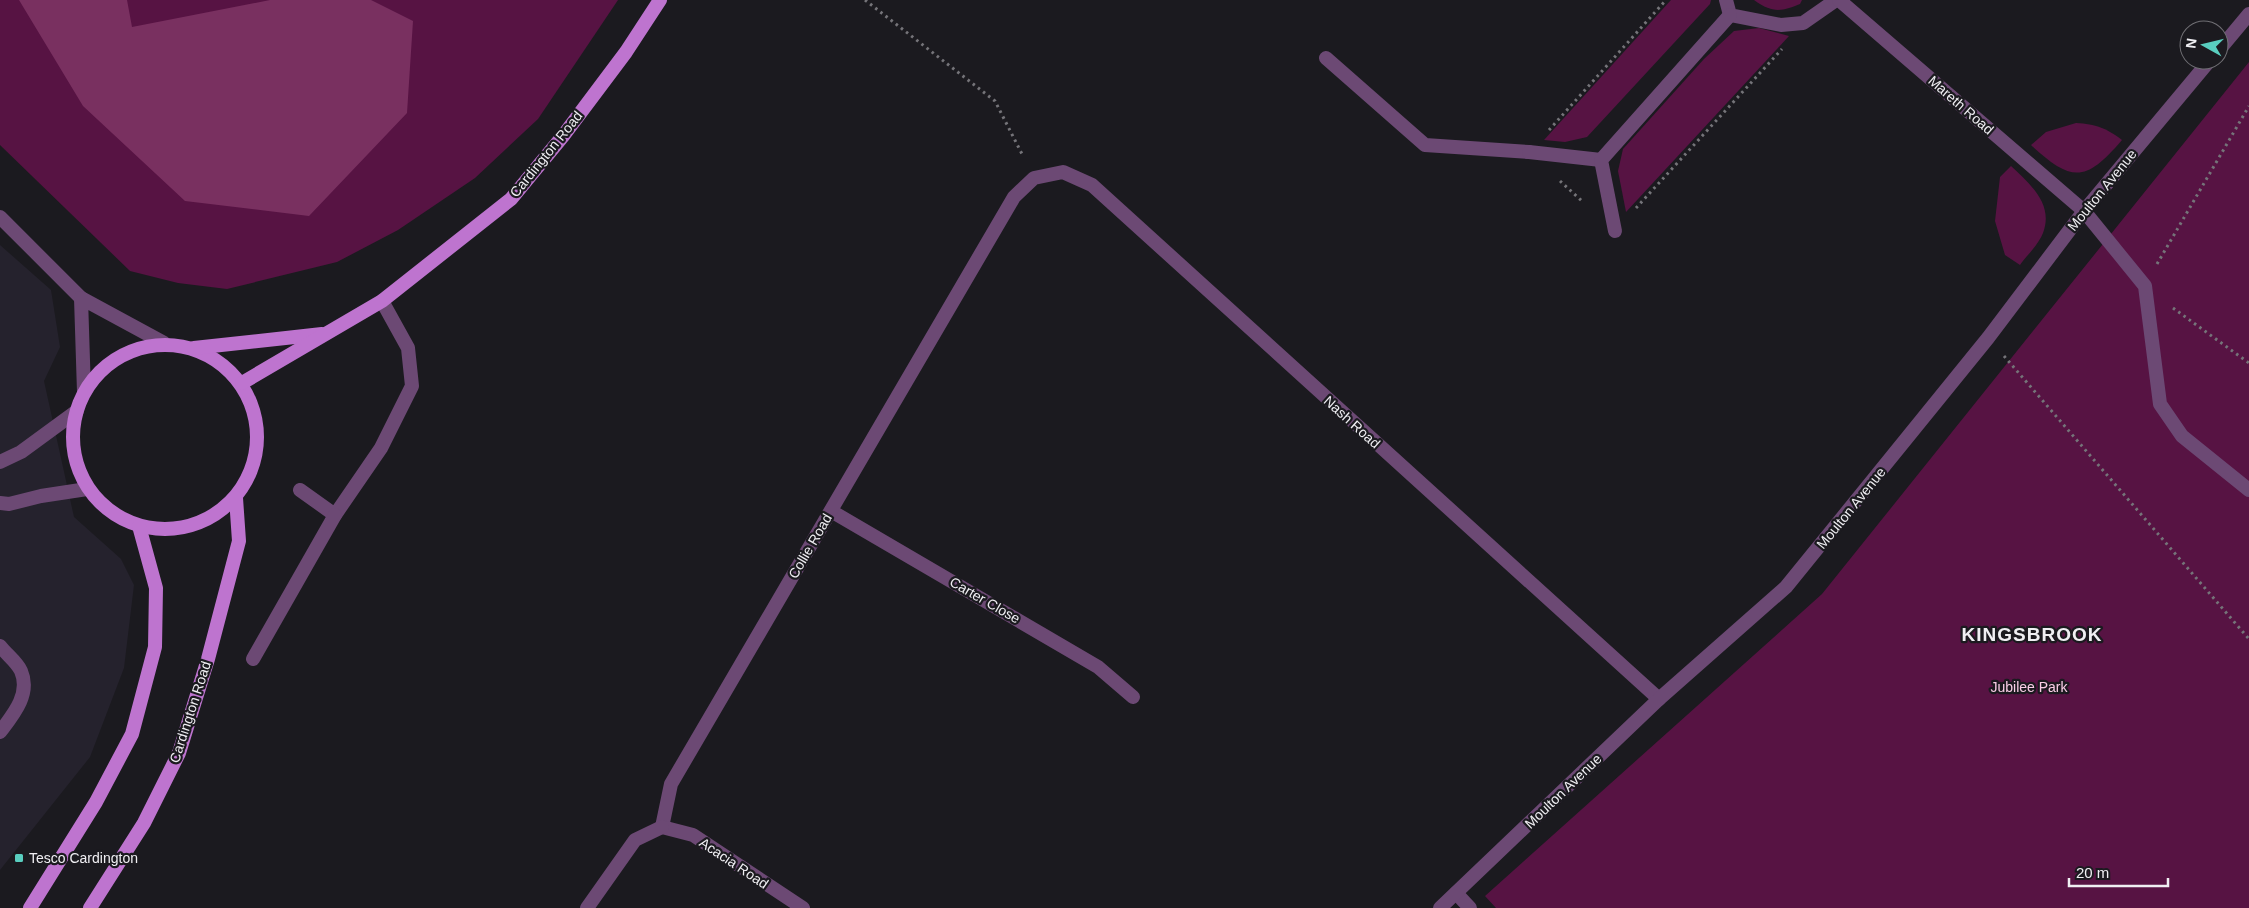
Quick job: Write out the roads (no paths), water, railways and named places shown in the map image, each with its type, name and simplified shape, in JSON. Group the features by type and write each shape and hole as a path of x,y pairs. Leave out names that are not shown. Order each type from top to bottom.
{"main road":[{"name":"Cardington Road","path":"242,383 382,302 511,199 563,136 626,52 660,0"},
{"name":"Cardington Road","path":"186,349 327,333"},
{"path":"164,343 214,357 242,383 257,419 256,460 236,498 209,519 180,529 139,526 105,507 86,489 75,460 73,436 77,411 84,392 118,357 164,343"},
{"name":"Cardington Road","path":"90,908 144,823 179,753 208,659 239,541 236,498"},
{"path":"30,908 96,802 132,734 154,647 156,588 139,526"}],"street":[{"path":"1601,160 1730,15 1726,0"},
{"name":"Mareth Road","path":"1730,15 1781,25 1803,23 1837,0 2084,211 2144,287 2160,404 2182,436 2249,490"},
{"path":"2229,38 2249,14"},
{"path":"1326,58 1425,145 1529,152 1601,160"},
{"name":"Moulton Avenue","path":"1440,908 1659,699 1786,586 1988,338 2084,211 2202,70"},
{"path":"1601,160 1614,231"},
{"name":"Nash Road","path":"1034,178 1063,172 1092,185 1659,699"},
{"name":"Collie Road","path":"662,826 671,784 1014,197 1034,178"},
{"path":"0,217 81,298 164,343"},
{"path":"81,298 84,392"},
{"path":"254,659 335,515 381,448 412,386 408,348 382,302"},
{"path":"0,462 21,452 77,411"},
{"path":"3,506 41,496 86,489"},
{"path":"300,490 335,515"},
{"name":"Carter Close","path":"831,511 1098,667 1133,697"},
{"path":"0,648 20,670 23,688 19,707 0,732"},
{"path":"586,908 635,840 662,826"},
{"name":"Acacia Road","path":"662,826 693,835 802,908"},
{"path":"1456,893 1470,908"}],"place":[{"name":"Tesco Cardington","path":"19,858"}],"district":[{"name":"KINGSBROOK","path":"2032,634"}],"park label":[{"name":"Jubilee Park","path":"2029,687"}]}
